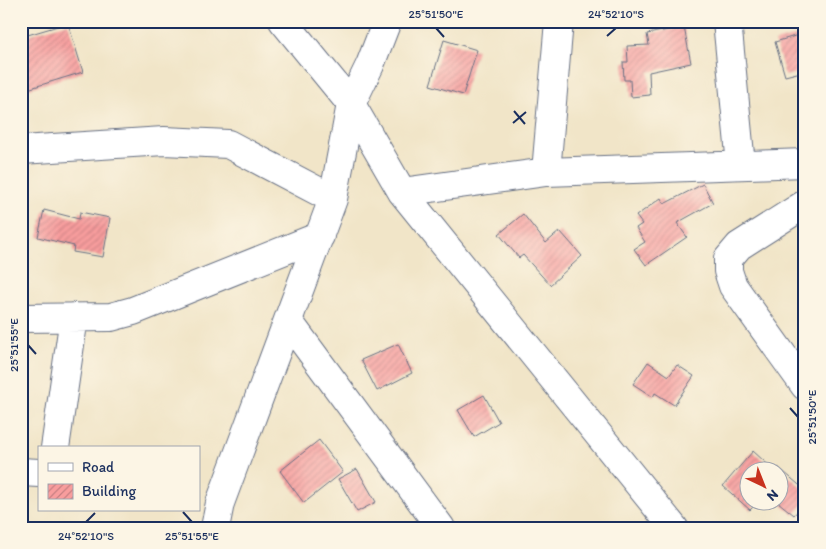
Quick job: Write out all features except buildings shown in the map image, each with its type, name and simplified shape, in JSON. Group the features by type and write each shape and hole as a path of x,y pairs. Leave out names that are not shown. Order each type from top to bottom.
{"street":[{"path":"283,21 351,104 402,192 674,528"},
{"path":"211,510 289,322 320,236 333,199 351,104 370,65 387,21"},
{"path":"546,172 560,21"},
{"path":"727,21 741,165"},
{"path":"21,150 164,142 228,144 333,199"},
{"path":"402,192 546,172 805,163"},
{"path":"805,204 739,246 728,259 728,271 734,286 805,386"},
{"path":"21,318 111,318 133,311 320,236"},
{"path":"55,446 74,317"},
{"path":"289,322 441,528"},
{"path":"21,472 38,473"}]}
